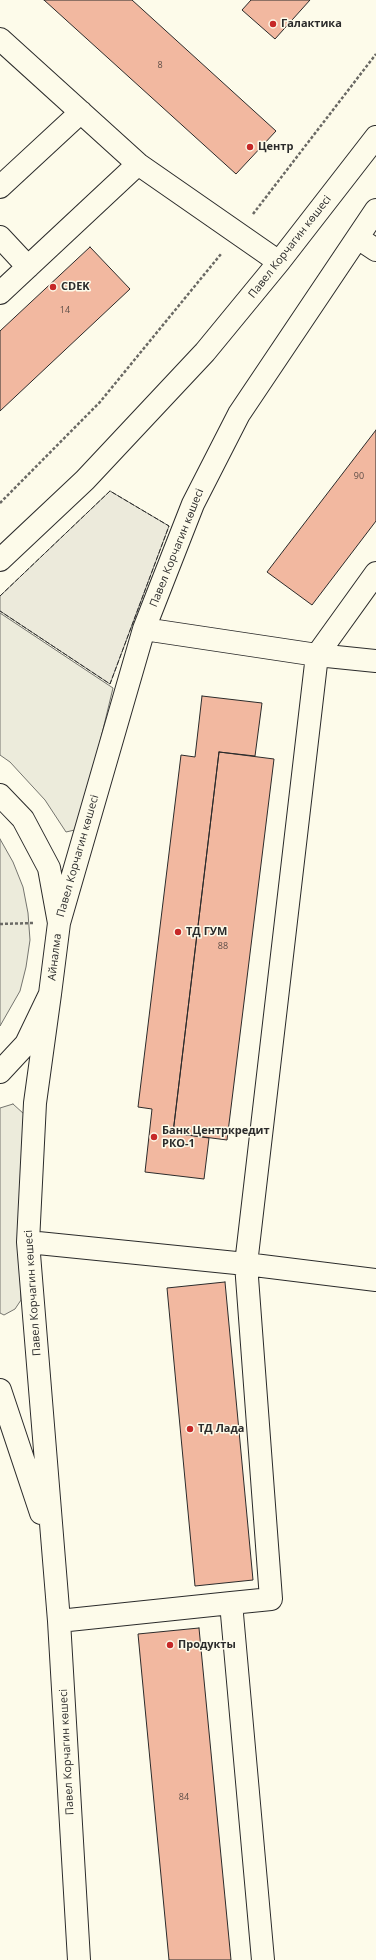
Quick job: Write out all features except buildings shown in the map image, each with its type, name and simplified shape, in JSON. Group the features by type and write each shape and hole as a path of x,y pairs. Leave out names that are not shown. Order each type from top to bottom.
{"street":[{"path":"0,39 138,164 279,262"},
{"path":"0,187 81,112"},
{"name":"Павел Корчагин көшесі","path":"0,560 96,468 204,352 279,262 376,137"},
{"path":"0,293 138,164"},
{"name":"Павел Корчагин көшесі","path":"59,923 144,629 193,504 239,414 376,210"},
{"path":"0,237 28,267"},
{"path":"358,238 376,250"},
{"path":"60,1621 271,1599 246,1264 317,655 376,574"},
{"path":"144,629 317,655 376,661"},
{"name":"Айналма","path":"0,795 23,819 49,868 59,923 50,994 26,1044 0,1072"},
{"name":"Павел Корчагин көшесі","path":"50,994 35,1103 28,1242 52,1544 60,1621 79,1960"},
{"path":"28,1242 246,1264 376,1280"},
{"name":"Павел Корчагин көшесі","path":"0,1390 52,1544"},
{"path":"231,1603 263,1960"}],"path":[{"path":"0,503 100,402 238,234 376,54"},
{"path":"0,924 59,923"}],"shaded area":[{"path":"110,491 169,526 110,684 0,611 0,596"},
{"path":"0,613 113,688 79,829 66,832 45,800 10,762 0,755"},
{"path":"0,839 13,862 23,887 28,913 30,940 26,967 20,991 0,1026"},
{"path":"13,1104 24,1114 19,1234 21,1300 15,1309 4,1315 0,1313 0,1108"}],"fence":[{"path":"0,596 110,491 169,526 110,684 0,611"}],"place":[{"name":"Галактика","path":"273,24"},
{"name":"Центр","path":"250,147"},
{"name":"CDEK","path":"53,287"},
{"name":"ТД ГУМ","path":"178,932"},
{"name":"Банк Центркредит РКО-1","path":"154,1137"},
{"name":"ТД Лада","path":"190,1429"},
{"name":"Продукты","path":"170,1645"}]}
